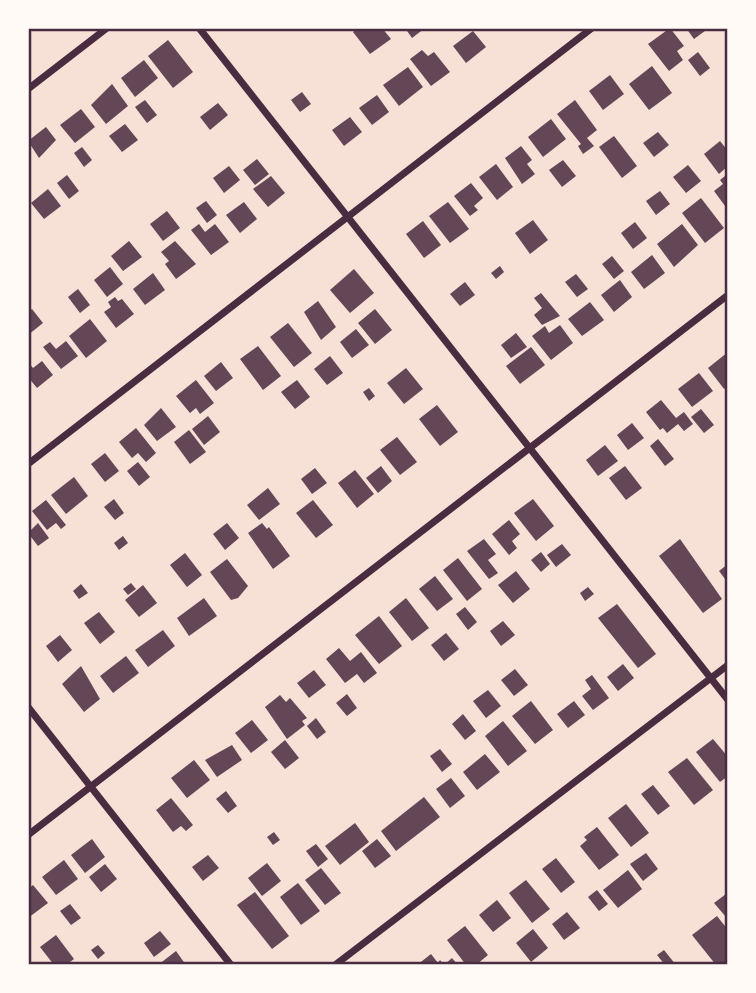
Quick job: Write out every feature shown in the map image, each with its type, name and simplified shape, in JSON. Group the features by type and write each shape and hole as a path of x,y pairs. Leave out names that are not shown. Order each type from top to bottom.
{"street":[{"path":"28,89 107,28"},
{"path":"199,28 728,700"},
{"path":"28,464 592,28"},
{"path":"28,835 728,295"},
{"path":"335,965 728,665"},
{"path":"28,707 231,965"}],"building":[{"path":"358,28 382,28 391,39 370,54 353,32"},
{"path":"405,28 425,28 412,38"},
{"path":"670,28 684,46 677,51 683,60 669,71 648,44"},
{"path":"686,28 709,28 694,39"},
{"path":"473,31 486,47 466,63 453,46"},
{"path":"168,40 193,72 173,88 148,56"},
{"path":"422,50 428,56 434,52 450,72 431,86 410,59"},
{"path":"698,52 710,68 700,76 688,60"},
{"path":"144,60 158,78 135,97 121,78"},
{"path":"652,66 672,93 649,110 629,84"},
{"path":"408,67 423,87 399,106 383,85"},
{"path":"610,75 624,94 603,110 589,91"},
{"path":"112,84 128,106 106,124 91,105"},
{"path":"302,92 311,104 300,112 291,100"},
{"path":"377,95 389,112 372,125 359,108"},
{"path":"145,100 157,115 147,123 135,107"},
{"path":"575,100 597,130 587,138 594,146 583,154 578,146 581,144 557,114"},
{"path":"218,103 228,115 210,130 200,117"},
{"path":"81,109 95,127 75,143 60,125"},
{"path":"350,117 362,132 344,146 332,130"},
{"path":"551,119 566,139 543,157 528,137"},
{"path":"125,124 138,140 122,152 109,136"},
{"path":"46,127 56,140 39,158 28,141"},
{"path":"658,132 669,145 654,157 643,143"},
{"path":"614,136 637,166 622,178 599,147"},
{"path":"720,141 728,151 728,166 719,174 704,154"},
{"path":"521,146 532,160 527,164 535,174 522,184 505,158"},
{"path":"82,147 92,160 84,167 74,153"},
{"path":"257,159 269,174 255,185 243,170"},
{"path":"563,160 576,176 562,187 549,170"},
{"path":"496,164 513,187 497,200 479,177"},
{"path":"688,165 701,181 686,193 673,177"},
{"path":"229,166 240,180 224,193 213,178"},
{"path":"67,175 79,191 69,199 57,183"},
{"path":"271,176 285,193 268,207 253,189"},
{"path":"725,176 728,179 728,210 714,191 723,184 720,180"},
{"path":"471,183 483,198 474,206 478,210 470,216 454,196"},
{"path":"48,189 61,206 44,219 31,203"},
{"path":"660,191 670,204 656,215 646,201"},
{"path":"701,198 724,228 705,243 682,213"},
{"path":"206,201 217,215 207,223 196,208"},
{"path":"244,202 257,219 240,233 226,215"},
{"path":"448,202 469,229 450,243 429,216"},
{"path":"167,211 180,228 163,241 150,224"},
{"path":"533,220 548,240 530,254 515,233"},
{"path":"423,221 441,245 424,258 406,234"},
{"path":"635,222 647,238 633,249 621,233"},
{"path":"199,224 205,232 215,224 229,242 211,255 191,230"},
{"path":"682,224 698,245 674,267 657,244"},
{"path":"129,241 142,257 123,271 111,256"},
{"path":"175,241 196,264 176,279 165,264 169,261 161,252"},
{"path":"652,255 665,273 644,289 631,272"},
{"path":"612,256 624,271 614,279 602,264"},
{"path":"500,266 504,272 496,279 491,273"},
{"path":"110,267 123,284 107,297 94,280"},
{"path":"354,269 374,293 350,313 330,290"},
{"path":"153,273 165,290 145,305 133,289"},
{"path":"576,274 588,289 577,297 565,282"},
{"path":"620,280 632,297 614,312 601,295"},
{"path":"465,282 475,295 460,306 450,294"},
{"path":"78,289 90,305 80,313 68,297"},
{"path":"541,293 560,316 542,325 534,315 542,308 534,298"},
{"path":"115,297 118,301 122,299 134,314 116,328 104,312 111,307 108,302"},
{"path":"318,301 336,327 321,340 304,312"},
{"path":"590,302 604,320 582,336 568,319"},
{"path":"32,309 43,323 28,335 28,312"},
{"path":"375,309 392,330 375,344 358,323"},
{"path":"90,319 107,341 86,358 69,336"},
{"path":"288,323 312,353 294,367 270,337"},
{"path":"560,325 573,343 551,360 532,336 545,326 549,333"},
{"path":"356,329 369,345 352,358 340,342"},
{"path":"516,333 527,347 511,358 501,345"},
{"path":"66,341 78,356 61,369 43,347 50,342 56,349"},
{"path":"258,346 281,376 263,390 240,359"},
{"path":"531,347 545,365 520,384 506,366"},
{"path":"728,352 728,386 724,389 708,368"},
{"path":"330,356 343,373 327,385 314,369"},
{"path":"42,361 53,375 37,388 28,377 28,362 33,368"},
{"path":"221,362 233,378 216,391 204,376"},
{"path":"406,368 423,389 404,404 387,383"},
{"path":"699,373 713,391 692,407 678,389"},
{"path":"196,380 214,403 200,414 196,408 190,413 176,396"},
{"path":"297,380 310,397 295,409 281,392"},
{"path":"369,388 375,396 369,401 363,392"},
{"path":"661,400 676,418 684,412 693,424 684,431 678,424 667,433 663,428 660,430 646,412"},
{"path":"437,405 458,432 440,446 419,419"},
{"path":"161,408 176,427 157,441 144,425"},
{"path":"701,409 714,425 704,433 691,417"},
{"path":"208,416 220,432 204,445 192,429"},
{"path":"632,423 644,438 628,450 617,435"},
{"path":"136,428 156,453 146,462 138,453 132,458 119,442"},
{"path":"189,430 206,452 190,464 174,442"},
{"path":"397,437 417,462 400,475 380,450"},
{"path":"658,439 674,459 665,466 650,446"},
{"path":"605,445 618,461 598,476 586,460"},
{"path":"105,453 119,471 105,482 91,464"},
{"path":"138,462 150,477 139,486 127,471"},
{"path":"381,466 392,481 378,493 366,478"},
{"path":"625,466 642,488 626,500 609,478"},
{"path":"315,468 327,483 312,494 301,479"},
{"path":"355,470 374,494 357,508 338,483"},
{"path":"74,477 88,496 66,514 51,495"},
{"path":"268,488 280,504 259,520 247,505"},
{"path":"114,499 124,513 115,520 104,507"},
{"path":"533,499 554,526 536,541 514,513"},
{"path":"46,500 66,525 61,529 56,523 47,530 32,511"},
{"path":"313,500 333,525 316,538 296,513"},
{"path":"509,520 520,534 512,541 517,548 509,555 492,534"},
{"path":"38,523 49,538 38,546 28,533"},
{"path":"227,523 239,538 225,550 213,534"},
{"path":"262,523 267,529 269,527 290,556 273,569 248,533"},
{"path":"123,536 128,543 119,550 114,543"},
{"path":"484,539 496,554 488,560 498,573 489,579 467,551"},
{"path":"680,539 722,599 703,613 659,556"},
{"path":"562,544 571,555 556,567 547,555"},
{"path":"541,552 550,564 541,572 531,560"},
{"path":"185,553 202,575 187,587 170,565"},
{"path":"458,558 482,589 467,601 443,570"},
{"path":"227,559 248,586 238,598 231,600 210,572"},
{"path":"728,564 728,583 719,571"},
{"path":"516,571 530,589 513,603 498,585"},
{"path":"435,576 453,599 437,611 419,589"},
{"path":"131,583 136,589 128,595 123,589"},
{"path":"81,584 88,593 79,599 73,591"},
{"path":"143,585 157,603 139,617 125,600"},
{"path":"588,587 594,594 585,601 580,593"},
{"path":"204,598 217,616 189,636 177,618"},
{"path":"406,598 429,628 412,641 389,612"},
{"path":"617,604 656,654 638,668 598,618"},
{"path":"465,607 477,622 468,630 456,614"},
{"path":"99,612 115,632 100,644 84,623"},
{"path":"379,616 402,646 379,664 355,635"},
{"path":"503,621 515,635 501,646 490,631"},
{"path":"163,630 175,646 148,667 135,650"},
{"path":"446,633 459,649 444,661 431,645"},
{"path":"60,635 72,650 58,662 46,646"},
{"path":"339,648 350,661 361,652 377,673 364,683 357,674 345,683 326,659"},
{"path":"126,656 139,673 113,693 100,676"},
{"path":"623,664 634,678 618,691 607,677"},
{"path":"81,666 100,699 84,712 62,684"},
{"path":"515,669 528,685 514,696 501,680"},
{"path":"314,670 326,685 309,698 297,683"},
{"path":"592,675 609,698 593,710 582,696 591,689 585,680"},
{"path":"488,690 501,706 486,718 473,701"},
{"path":"347,694 357,708 347,716 336,703"},
{"path":"280,695 286,702 290,698 307,718 302,721 305,725 287,739 265,707"},
{"path":"531,701 553,730 535,744 512,716"},
{"path":"574,701 585,715 568,728 557,714"},
{"path":"463,714 476,731 465,740 452,724"},
{"path":"316,718 326,732 317,739 307,726"},
{"path":"252,720 268,740 251,753 235,733"},
{"path":"503,721 527,751 508,766 485,736"},
{"path":"713,739 728,757 728,776 720,782 696,752"},
{"path":"285,740 299,758 285,769 271,752"},
{"path":"232,745 242,760 217,777 205,760"},
{"path":"440,749 452,764 442,772 430,756"},
{"path":"485,754 500,772 477,790 463,772"},
{"path":"687,758 713,790 694,805 668,772"},
{"path":"194,760 210,780 187,798 171,778"},
{"path":"451,778 465,796 450,808 436,789"},
{"path":"653,785 670,806 658,815 641,794"},
{"path":"226,791 237,806 228,813 216,799"},
{"path":"424,797 440,817 396,851 381,831"},
{"path":"171,798 193,825 186,831 181,826 173,832 156,810"},
{"path":"626,804 649,833 631,847 608,818"},
{"path":"355,823 369,842 340,865 325,846"},
{"path":"597,827 619,855 599,870 580,846 587,840 584,837"},
{"path":"274,832 280,840 273,845 267,837"},
{"path":"92,839 105,857 85,873 71,855"},
{"path":"377,839 391,856 375,868 362,851"},
{"path":"316,844 328,859 318,867 306,851"},
{"path":"646,853 658,869 643,881 630,864"},
{"path":"208,855 219,868 203,881 192,867"},
{"path":"556,858 575,882 561,893 542,869"},
{"path":"64,860 78,879 56,895 42,877"},
{"path":"267,863 281,881 262,896 248,878"},
{"path":"105,864 117,879 101,892 89,877"},
{"path":"321,868 341,893 325,905 305,880"},
{"path":"628,870 642,889 618,908 603,890"},
{"path":"526,880 550,909 532,923 509,893"},
{"path":"298,883 320,911 301,925 280,897"},
{"path":"33,885 48,903 28,918 28,889"},
{"path":"597,890 608,904 599,911 588,897"},
{"path":"255,892 289,936 272,949 237,905"},
{"path":"726,894 728,915 726,917 714,903"},
{"path":"497,900 511,918 493,932 479,915"},
{"path":"70,904 81,918 71,925 60,911"},
{"path":"567,912 580,928 564,940 552,924"},
{"path":"717,916 728,930 728,965 716,965 692,935"},
{"path":"465,926 488,955 476,965 466,965 447,940"},
{"path":"533,929 548,948 531,962 516,943"},
{"path":"160,931 171,944 154,957 144,943"},
{"path":"56,935 74,959 66,965 54,965 40,947"},
{"path":"98,945 105,953 98,959 91,950"},
{"path":"664,950 676,965 665,965 657,955"},
{"path":"176,951 186,965 158,965"},
{"path":"431,954 438,963 440,960 444,965 417,965"},
{"path":"452,958 458,965 444,965"}]}
